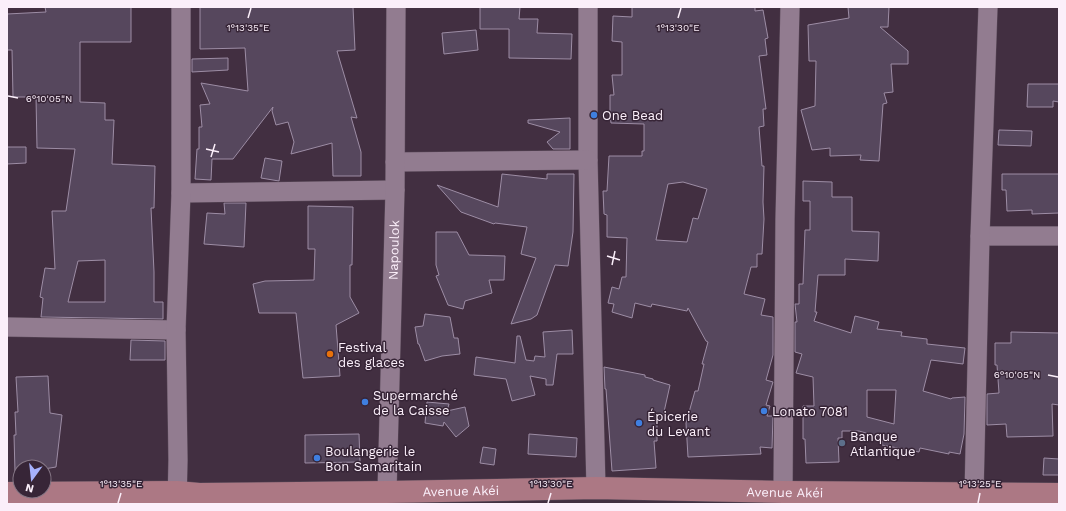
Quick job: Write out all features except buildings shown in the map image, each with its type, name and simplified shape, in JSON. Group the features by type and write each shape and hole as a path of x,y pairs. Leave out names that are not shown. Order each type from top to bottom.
{"main road":[{"name":"Avenue Akéi","path":"7,493 199,499 387,492 596,488 783,492 1059,494"}],"street":[{"path":"177,498 178,460 176,330 181,193 181,7"},
{"name":"Napoulok","path":"387,492 395,190 396,7"},
{"path":"588,7 588,160 596,488"},
{"path":"783,492 785,219 790,7"},
{"path":"974,494 980,236 988,7"},
{"path":"395,162 588,160"},
{"path":"181,193 395,190"},
{"path":"980,236 1059,236"},
{"path":"7,327 176,330"},
{"path":"178,460 199,499"}],"place":[{"name":"One Bead","path":"594,115"},
{"name":"Festival des glaces","path":"330,354"},
{"name":"Supermarché de la Caisse","path":"365,402"},
{"name":"Lonato 7081","path":"764,411"},
{"name":"Épicerie du Levant","path":"639,423"},
{"name":"Banque Atlantique","path":"842,443"},
{"name":"Boulangerie le Bon Samaritain","path":"317,458"}]}
